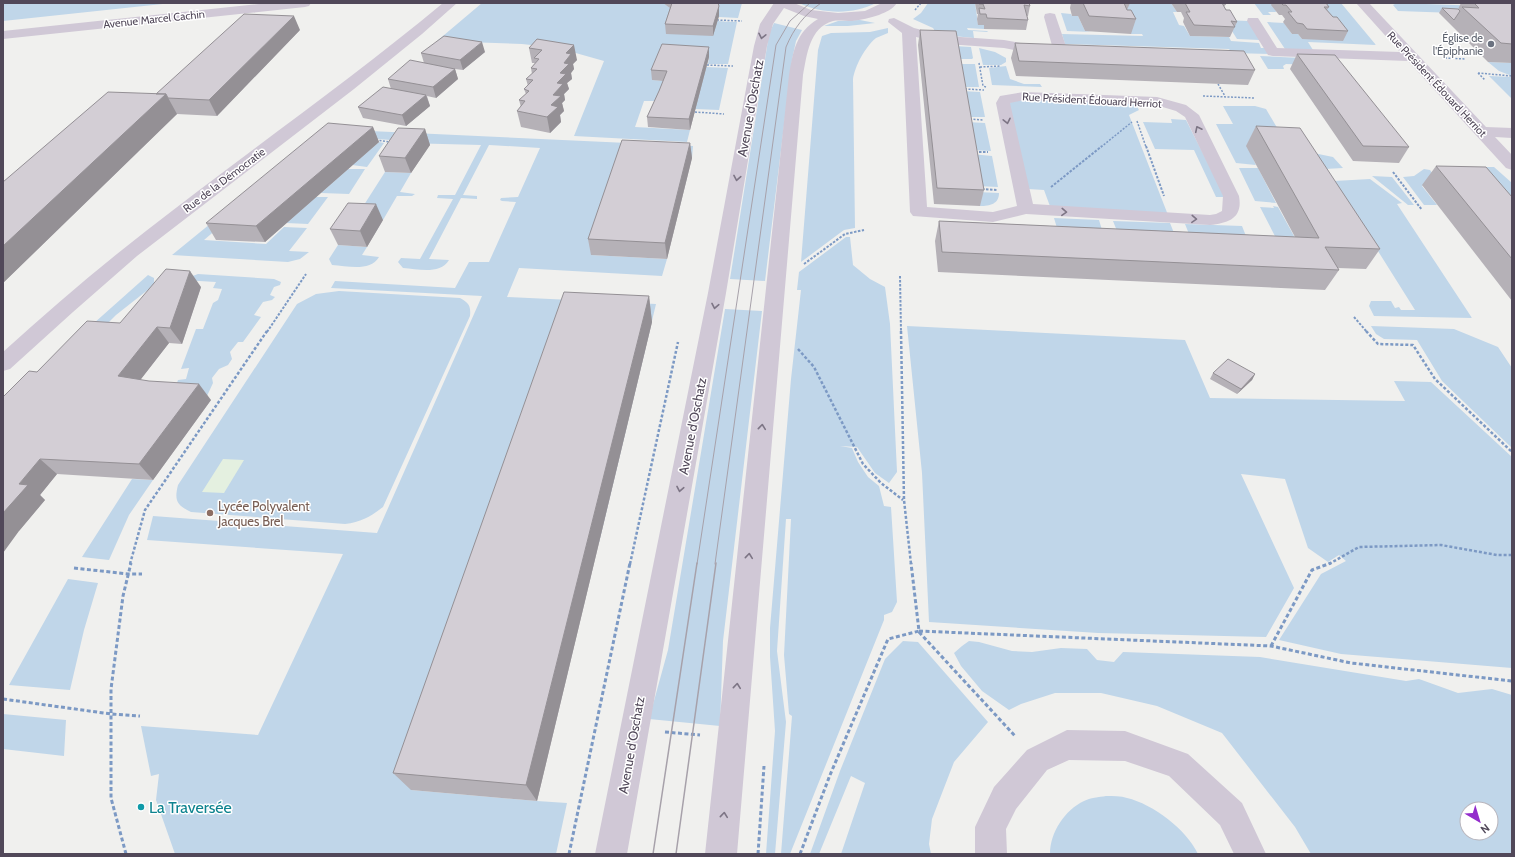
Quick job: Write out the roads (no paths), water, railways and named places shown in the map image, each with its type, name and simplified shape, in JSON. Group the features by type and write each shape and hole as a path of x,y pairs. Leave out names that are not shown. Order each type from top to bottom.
{"street":[{"name":"Avenue Marcel Cachin","path":"3,35 305,3"},
{"name":"Rue de la Démocratie","path":"3,364 55,315 173,218 316,110 427,24 451,3"},
{"path":"782,3 803,12 831,18 858,16 880,10 891,4 894,22"},
{"name":"Avenue d'Oschatz","path":"611,854 633,730 717,293 757,63 764,29 771,15 782,3"},
{"name":"Rue Président Édouard Herriot","path":"1362,3 1512,165"},
{"path":"858,16 894,22 909,31 946,40 1004,44 1062,55 1050,17"},
{"path":"721,854 796,75 802,41 805,35 814,27 831,18"},
{"path":"1253,22 1274,52 1412,57"},
{"path":"909,31 919,212 993,217 1026,209"},
{"name":"Rue Président Édouard Herriot","path":"1024,96 1157,102 1181,108 1191,115 1231,196 1232,209 1225,217 1210,220 1026,209 1003,103 1005,100 1024,96"},
{"path":"1482,132 1512,133"},
{"path":"990,854 990,827 1005,798 1037,760 1067,745 1125,746 1178,764 1231,814 1250,854"}],"tram line":[{"path":"697,564 776,45 790,21 810,3"},
{"path":"715,564 786,47 800,22 809,12 821,3"},
{"path":"653,854 697,563"},
{"path":"676,854 716,563"}],"place":[{"name":"Église de l'Épiphanie","path":"1491,44"},
{"name":"Lycée Polyvalent Jacques Brel","path":"210,513"},
{"name":"La Traversée","path":"141,807"}]}
